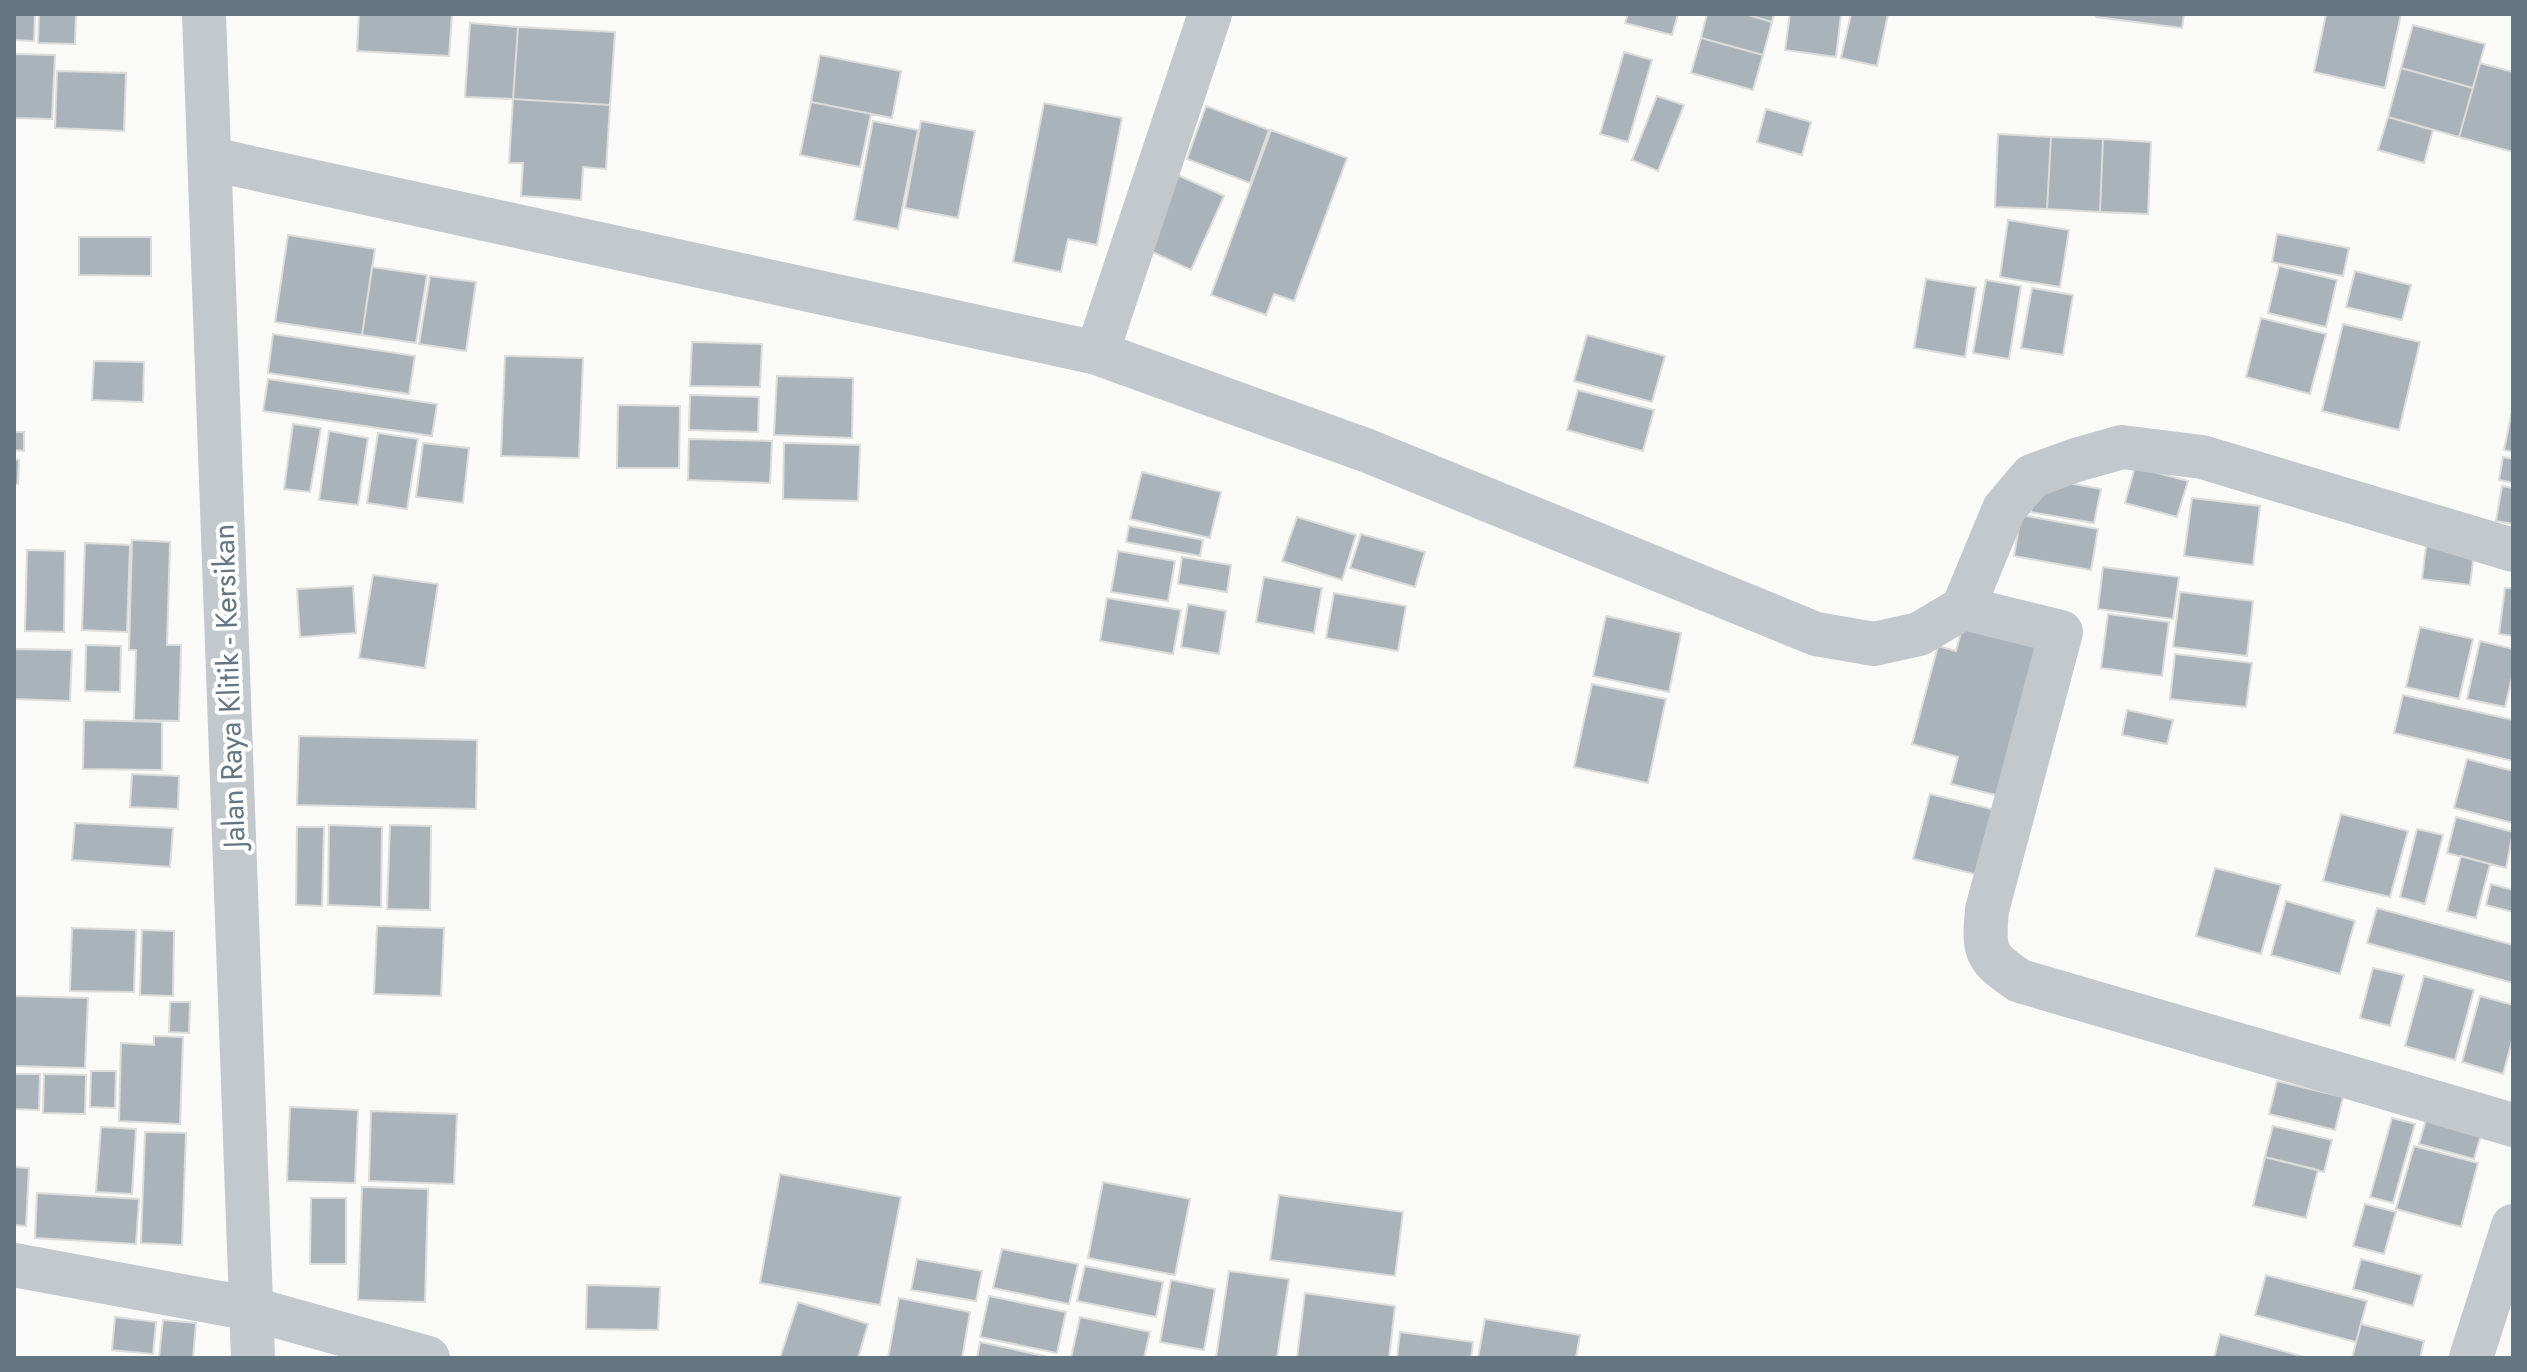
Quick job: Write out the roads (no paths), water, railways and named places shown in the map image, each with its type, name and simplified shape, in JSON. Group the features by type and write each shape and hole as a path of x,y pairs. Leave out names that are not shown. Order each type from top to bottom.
{"street":[{"name":"Jalan Raya Klitik - Kersikan","path":"204,14 253,1358"},
{"path":"1097,353 1210,14"},
{"path":"211,159 1097,353 1368,451 1816,634 1874,644 1919,634 1963,608 2004,509 2032,476 2122,447 2202,457 2513,550"},
{"path":"1963,608 2061,632 1987,910 1984,942 1996,966 2020,981 2513,1125"},
{"path":"2471,1358 2513,1226"},
{"path":"14,1265 252,1309 428,1358"}]}
